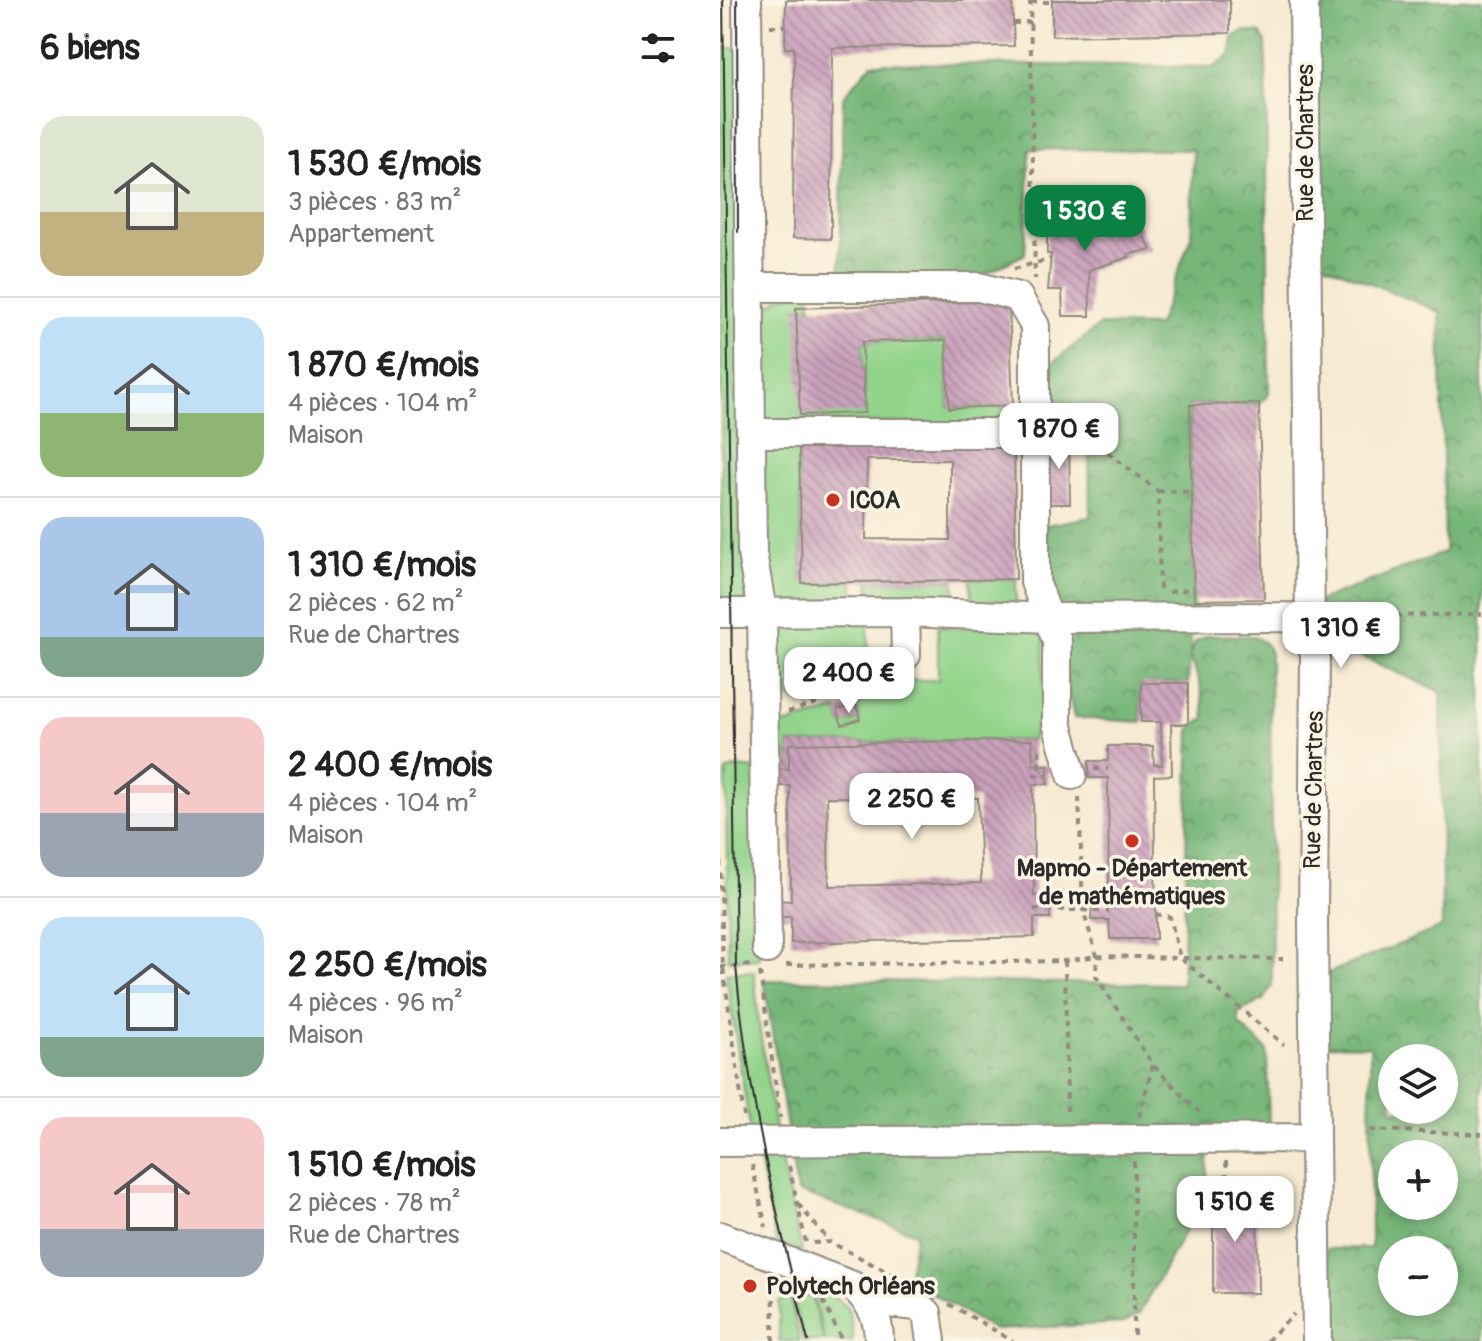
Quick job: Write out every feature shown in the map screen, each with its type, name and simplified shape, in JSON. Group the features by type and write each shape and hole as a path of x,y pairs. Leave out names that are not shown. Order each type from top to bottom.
{"street":[{"path":"747,0 752,553 762,611 771,957"},
{"name":"Rue de Chartres","path":"1304,0 1310,632 1315,655 1317,1341"},
{"path":"750,287 979,287 1018,297 1035,326 1035,582 1057,641 1057,723 1072,773"},
{"path":"751,433 1036,433"},
{"path":"905,612 906,655"},
{"path":"720,613 905,612 1050,618 1310,617"},
{"path":"734,1142 1315,1138"},
{"path":"720,1236 853,1286 869,1301 879,1323 879,1341"},
{"path":"869,1301 917,1306 927,1313 931,1341"}],"path":[{"path":"1035,326 1030,1 1052,2"},
{"path":"1013,23 1032,22"},
{"path":"774,26 785,26"},
{"path":"1036,398 1158,491 1192,492"},
{"path":"1158,491 1161,617"},
{"path":"1310,617 1482,614"},
{"path":"763,720 845,694 869,675 906,655"},
{"path":"1033,775 1108,769"},
{"path":"1072,773 1079,796 1083,910 1097,956 1096,976 1153,1065 1133,1139 1134,1341"},
{"path":"720,849 721,967 734,1142 766,1229"},
{"path":"1083,910 1058,909 1034,909 1109,911"},
{"path":"1155,914 1170,917 1180,958 1284,1045"},
{"path":"771,957 1065,961 1097,956 1283,959"},
{"path":"1065,961 1068,1140"},
{"path":"721,967 759,965 767,1045 807,1244"},
{"path":"1370,1130 1482,1134"},
{"path":"798,1203 830,1242"},
{"path":"773,1341 774,1281"},
{"path":"819,1289 842,1341"},
{"path":"1267,1341 1304,1304"}],"green space":[{"path":"1315,0 1482,0 1482,1341 1327,1341 1326,1249 1371,1248 1370,1046 1327,1045 1326,974 1442,927 1441,692 1320,638 1319,601 1445,552 1440,312 1315,260"},
{"path":"1244,31 1260,33 1266,42 1269,394 1259,404 1190,405 1194,600 1190,653 1196,641 1209,635 1253,636 1265,643 1270,653 1272,985 1263,1000 1238,1013 1239,1024 1267,1050 1269,1129 1210,1130 1206,1193 1139,1314 1123,1323 994,1330 908,1279 916,1233 797,1192 764,980 1182,984 1190,728 1205,718 1201,688 1190,655 1188,683 1141,684 1141,722 1074,718 1047,594 1045,525 1090,517 1089,430 1050,399 1045,369 1100,325 1158,326 1191,237 1193,150 1030,149 1025,254 978,278 840,276 843,97 872,63 1214,67 1231,54 1233,37"},
{"path":"720,48 742,48 747,605 722,605"},
{"path":"810,292 811,307 796,308 865,413 862,342 946,340 949,408 1013,406 1013,424 767,422 761,415 758,315 781,297"},
{"path":"773,443 799,444 802,582 853,582 854,597 850,602 774,602 759,559 764,449"},
{"path":"970,579 1016,579 1016,603 973,603"},
{"path":"954,580 955,594 946,602 871,600 869,581"},
{"path":"868,618 869,680 938,680 938,627 1037,627 1044,632 1043,704 1032,740 789,744 789,769 773,769 776,727 837,710 842,724 860,719 856,705 842,688 797,701 773,688 772,621"},
{"path":"737,767 755,769 759,958 728,960 726,771"},
{"path":"754,971 776,1135 751,1136 726,973"},
{"path":"756,1148 778,1148 802,1251 776,1243"},
{"path":"812,1291 833,1297 845,1306 851,1319 853,1341 825,1341"},
{"path":"811,1295 824,1341 803,1341 793,1300"},
{"path":"790,1296 799,1341 779,1341 779,1302"}],"building":[{"path":"786,0 1012,0 1014,46 832,48 831,239 793,238 794,48 785,48"},
{"path":"1052,0 1230,0 1230,33 1052,36"},
{"path":"1070,195 1088,195 1089,236 1137,221 1151,250 1128,254 1129,257 1089,270 1090,316 1063,316 1062,290 1048,290 1051,254 1047,254 1047,235 1051,235 1051,219 1061,219 1061,201 1070,200"},
{"path":"1009,301 1013,406 949,408 946,340 862,342 865,413 800,415 796,308"},
{"path":"1259,404 1264,599 1194,600 1190,405"},
{"path":"1048,438 1069,438 1070,504 1049,504"},
{"name":"ICOA","path":"1014,440 1016,579 802,583 799,444","holes":["867,460 950,460 950,540 866,539"]},
{"name":"Mapmo - Département de mathématiques","path":"1141,683 1188,683 1188,724 1171,724 1172,775 1154,776 1156,939 1110,939 1109,920 1091,920 1092,904 1109,904 1108,778 1089,778 1089,761 1108,761 1108,746 1153,746 1154,765 1162,765 1161,722 1141,722"},
{"path":"856,705 860,719 842,725 837,710"},
{"path":"1032,740 1033,765 1048,765 1048,784 1033,784 1034,896 1051,896 1050,918 1034,918 1034,937 791,943 791,917 774,917 774,900 791,901 790,786 773,786 773,769 789,769 789,744","holes":["827,797 978,798 981,883 829,886"]},
{"path":"1213,1195 1257,1195 1258,1293 1213,1293"}],"tram line":[{"path":"723,0 736,966 755,1108 808,1341"},
{"path":"737,0 738,232"}],"place":[{"name":"ICOA","path":"833,500"},
{"name":"Mapmo - Département de mathématiques","path":"1132,841"},
{"name":"Polytech Orléans","path":"750,1286"}]}
